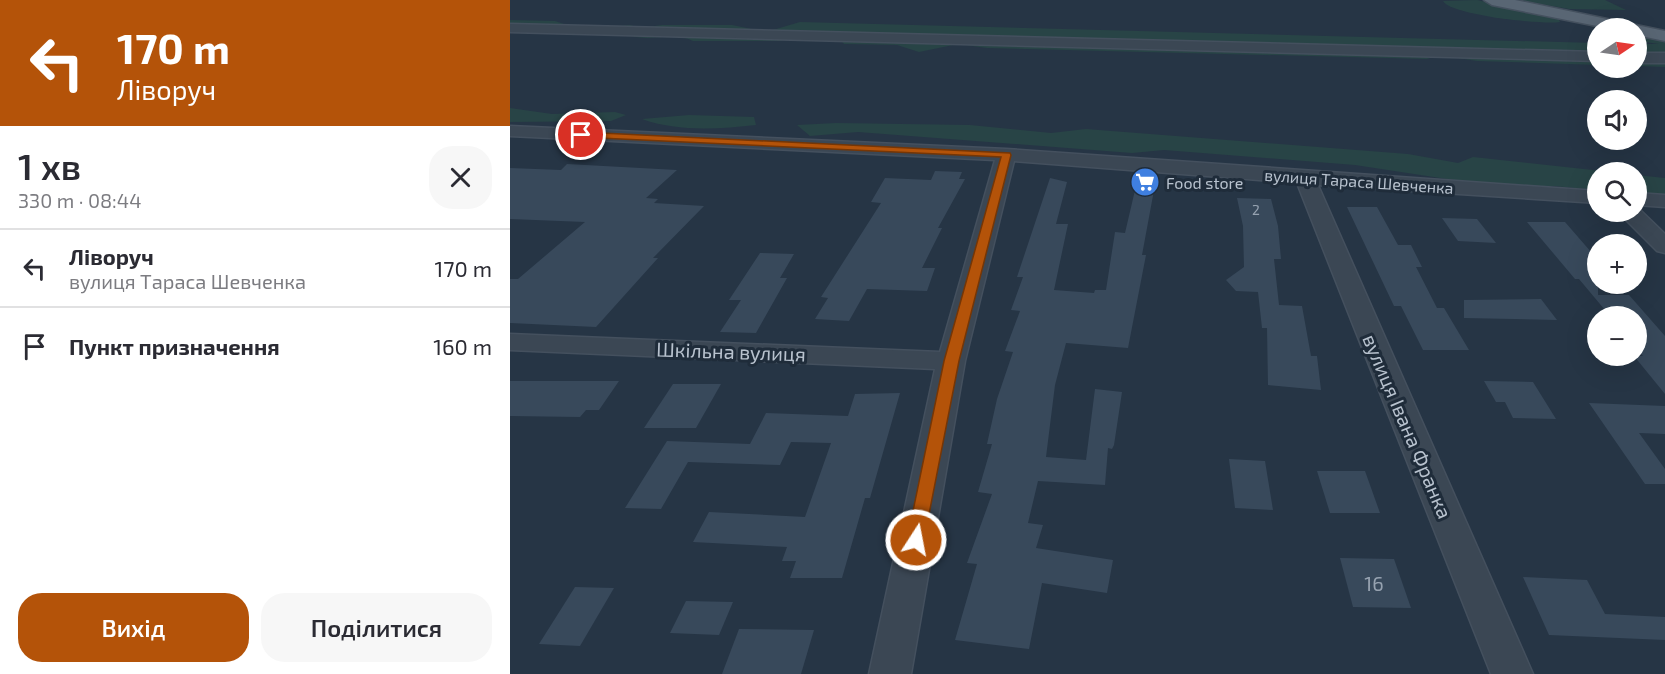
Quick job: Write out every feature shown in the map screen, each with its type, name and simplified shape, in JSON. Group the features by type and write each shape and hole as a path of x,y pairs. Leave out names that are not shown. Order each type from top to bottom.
{"main road":[{"path":"1492,0 1587,19"},
{"path":"1647,32 1665,36"}],"street":[{"path":"510,28 1587,57"},
{"path":"1647,58 1665,58"},
{"name":"вулиця Тараса Шевченка","path":"510,131 1006,155 1587,196"},
{"path":"890,674 951,361 1006,155"},
{"name":"вулиця Івана Франка","path":"1305,178 1512,674"},
{"path":"1647,200 1665,201"},
{"path":"1640,222 1665,246"},
{"name":"Шкільна вулиця","path":"510,342 951,361"}],"green space":[{"path":"1477,0 1558,18 1560,22 1550,23 1479,15 1449,6 1443,1"},
{"path":"1518,0 1605,0 1626,10 1569,9"},
{"path":"510,20 555,21 576,28 630,25 640,28 662,25 732,25 766,32 800,22 1587,43 1587,65 1477,61 1439,55 1427,59 987,48 958,44 919,52 897,45 844,44 836,34 820,33 779,41 693,41 678,37 640,38 510,31"},
{"path":"1647,37 1665,42 1665,67 1647,66 1647,44 1659,44 1647,42"},
{"path":"510,108 552,114 615,112 626,115 611,121 510,122"},
{"path":"689,115 754,117 756,125 684,128 642,119"},
{"path":"836,123 970,125 1051,133 1086,129 1408,154 1458,163 1473,157 1587,169 1587,189 1554,186 1506,188 1355,165 1164,150 1132,153 858,132 810,136 797,125"},
{"path":"1647,176 1665,178 1665,196 1647,194"}],"building":[{"path":"567,164 677,170 646,198 658,199 654,203 704,206 653,258 658,258 596,327 510,323 510,279 518,279 585,222 510,219 510,168 561,170"},
{"path":"935,171 962,172 959,179 965,179 938,228 942,228 922,268 935,268 927,291 867,289 849,321 815,319 828,298 821,297 881,203 871,202 885,178 931,180"},
{"path":"1139,173 1157,174 1142,255 1146,255 1128,348 1066,343 1055,385 1046,457 1086,460 1095,389 1122,392 1114,445 1112,449 1108,448 1105,485 1038,481 1028,523 1043,525 1036,548 1113,560 1107,593 1042,583 1029,649 955,640 977,564 967,563 992,494 978,492 992,444 987,444 997,399 1013,352 1005,351 1020,311 1011,310 1023,277 1017,277 1050,178 1067,182 1056,224 1068,224 1054,290 1094,293 1095,290 1106,290 1115,232 1125,233"},
{"path":"1237,198 1271,199 1278,226 1281,259 1274,259 1279,305 1302,306 1311,356 1317,356 1321,390 1268,385 1267,328 1262,328 1258,292 1236,291 1226,280 1244,267 1243,226"},
{"path":"1347,207 1377,207 1398,245 1411,245 1422,267 1416,267 1437,308 1444,308 1469,350 1423,350 1401,306 1394,306"},
{"path":"1442,218 1477,219 1496,243 1458,241"},
{"path":"1527,222 1565,222 1587,247 1587,289 1579,279 1575,279"},
{"path":"760,253 794,254 780,278 787,278 756,333 720,332 741,300 729,300"},
{"path":"1592,294 1629,295 1639,306 1602,306"},
{"path":"1541,299 1557,320 1464,318 1464,300"},
{"path":"1647,316 1665,336 1665,394 1642,366 1647,366"},
{"path":"510,381 619,381 599,410 586,410 580,417 510,416"},
{"path":"1484,381 1533,382 1556,419 1513,418 1505,402 1496,402"},
{"path":"673,384 721,384 696,428 644,428"},
{"path":"900,393 870,498 865,498 842,578 790,578 796,561 782,561 787,547 693,542 709,512 805,517 831,443 791,442 780,465 688,462 661,509 625,508 667,441 750,444 766,413 848,416 855,394"},
{"path":"1589,403 1665,406 1665,434 1639,433 1665,469 1665,484 1645,484"},
{"path":"1229,459 1265,461 1273,510 1235,508"},
{"path":"1317,471 1365,471 1380,513 1330,513"},
{"path":"1340,558 1394,559 1411,608 1353,607"},
{"path":"1523,577 1587,580 1605,614 1665,617 1665,640 1549,635"},
{"path":"575,587 614,588 580,646 539,644"},
{"path":"686,601 733,602 719,635 670,633"},
{"path":"739,629 814,630 801,674 722,674"}],"place":[{"name":"Food store","path":"1145,182"}],"route":[{"path":"581,135 1006,155 951,361 916,540"}]}
